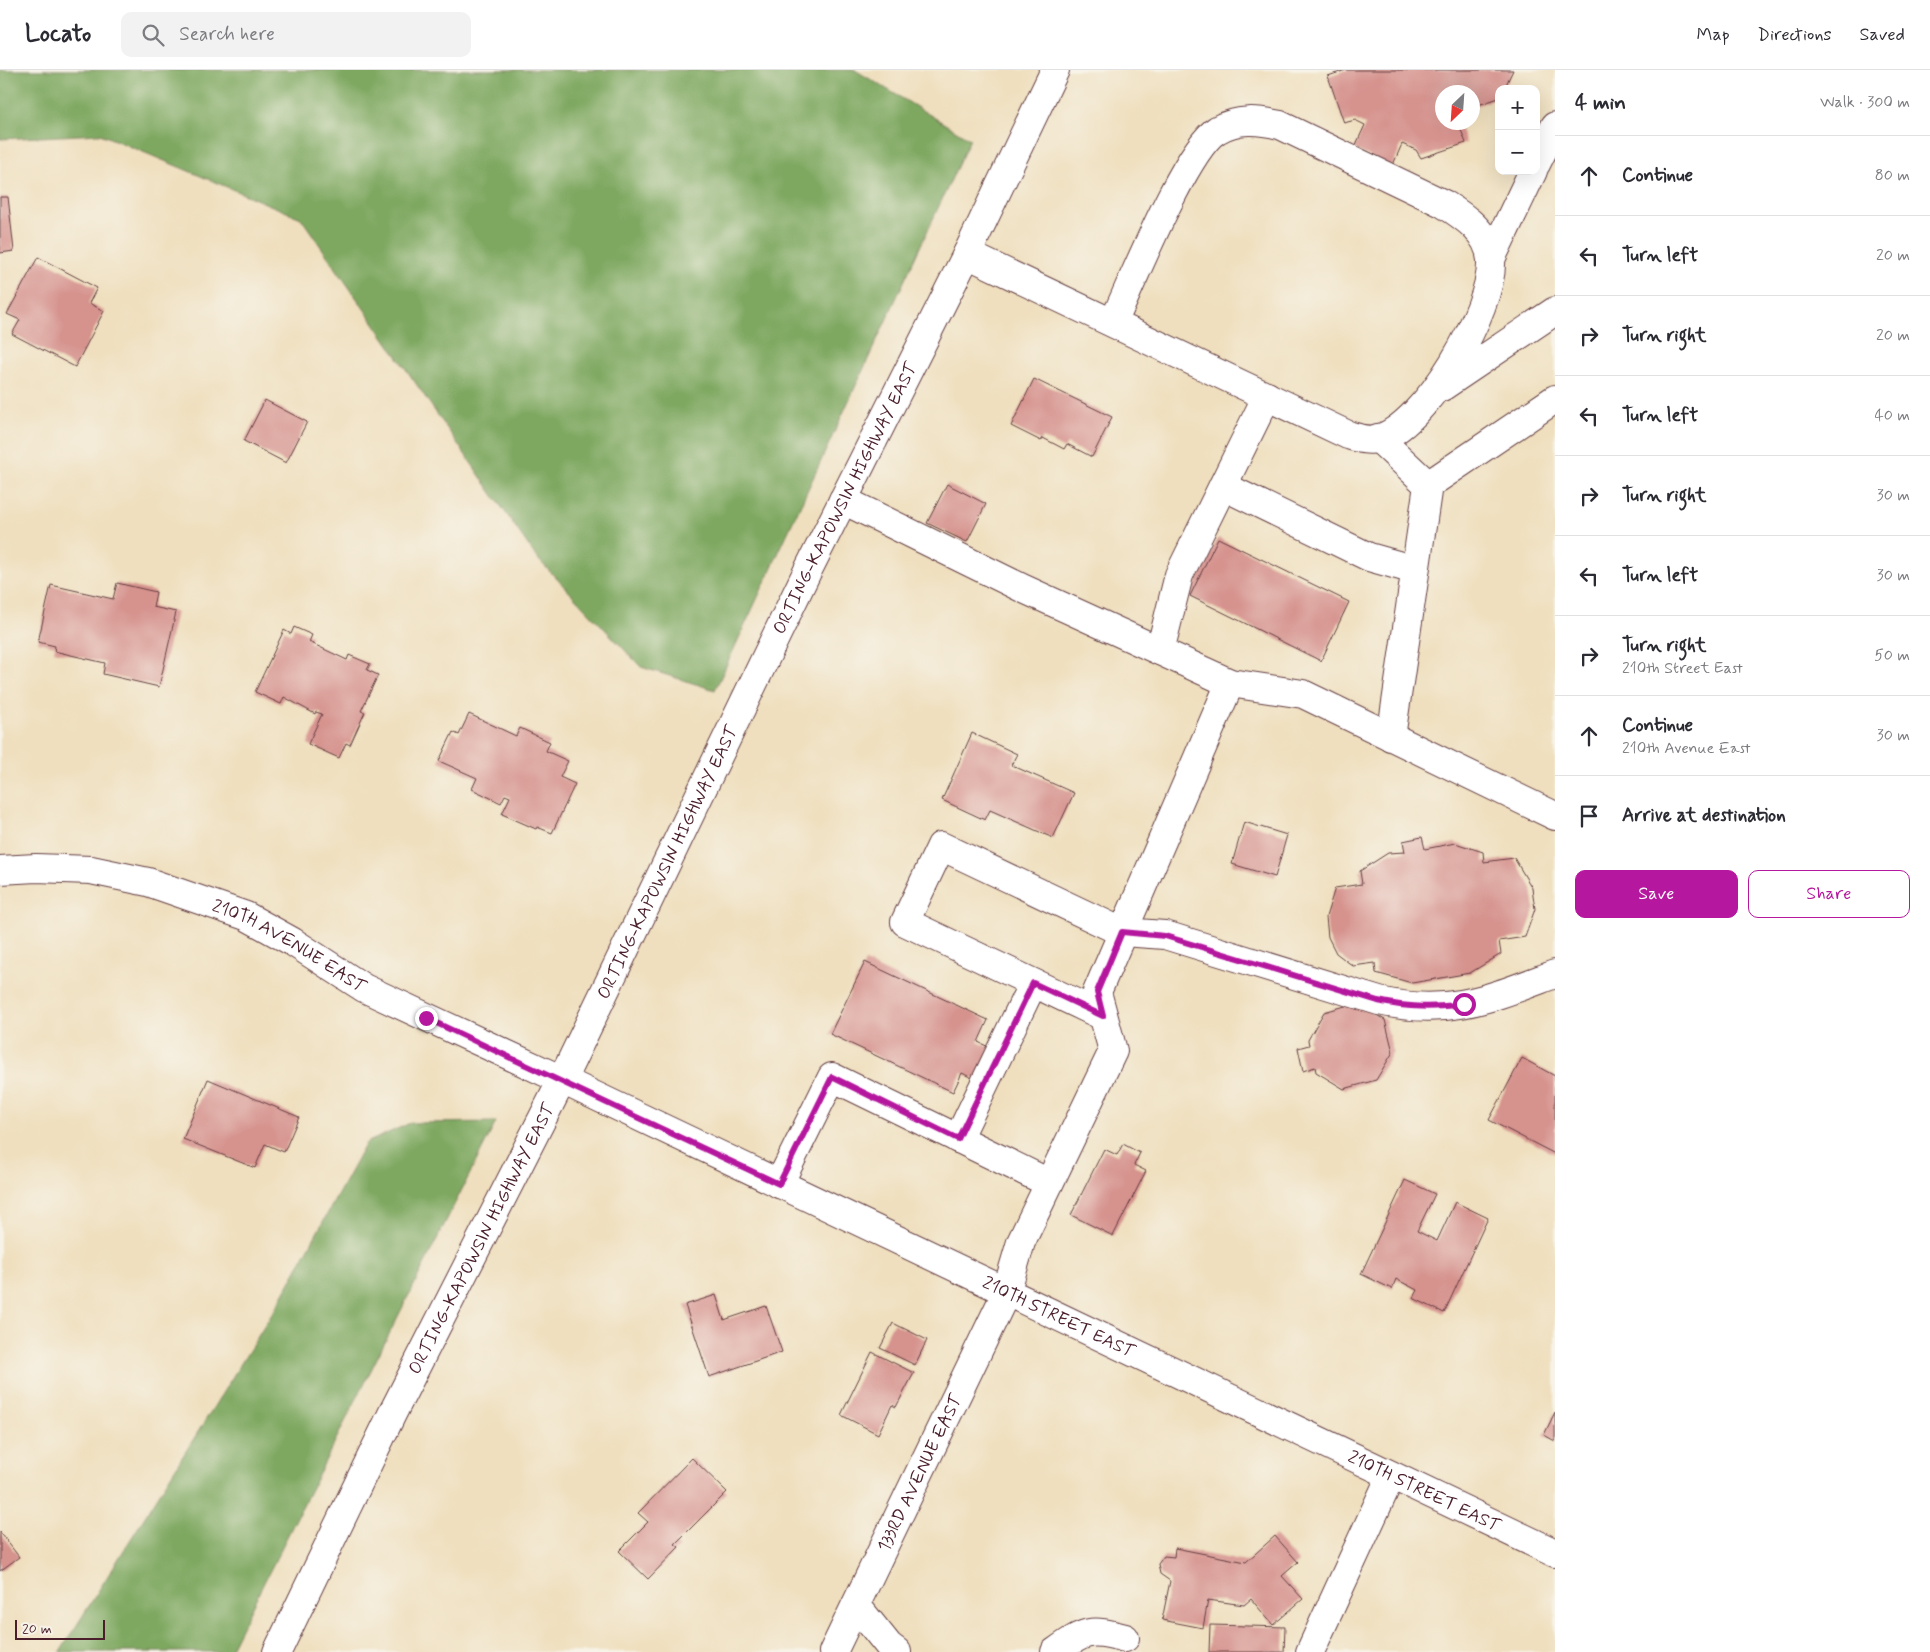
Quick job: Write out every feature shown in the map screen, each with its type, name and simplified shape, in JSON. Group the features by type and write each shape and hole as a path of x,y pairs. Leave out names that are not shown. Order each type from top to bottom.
{"street":[{"name":"ORTING-KAPOWSIN HIGHWAY EAST","path":"276,1652 392,1414 562,1080 843,500 967,254 1055,70"},
{"path":"1113,323 1182,177 1196,153 1216,131 1233,122 1258,120 1280,126 1444,204 1467,218 1482,234 1491,259"},
{"path":"1540,156 1555,126"},
{"path":"1435,392 1476,319 1489,284 1491,259 1531,175"},
{"path":"967,254 1362,440 1378,438 1402,426 1435,392 1555,311"},
{"path":"1160,651 1179,575 1267,396"},
{"path":"1391,736 1428,485 1555,399"},
{"path":"1378,438 1428,485"},
{"path":"1223,486 1369,557 1415,570"},
{"path":"843,500 1024,589 1230,683 1303,694 1555,816"},
{"name":"133RD AVENUE EAST","path":"833,1652 1006,1293 1022,1242 1113,1051 1097,992 1230,683"},
{"path":"1103,1016 905,922 941,846 1122,932 1165,936 1378,1001 1407,1007 1431,1008 1464,1004 1496,996 1555,974"},
{"name":"210TH AVENUE EAST","path":"0,870 36,868 90,870 148,882 246,916 293,942 364,988 562,1080"},
{"path":"958,1139 1033,983"},
{"path":"779,1184 832,1077 1049,1183"},
{"name":"210TH STREET EAST","path":"562,1080 1555,1553"},
{"path":"1310,1652 1391,1476"},
{"path":"856,1605 889,1646 898,1652"},
{"path":"1055,1652 1087,1632 1103,1631 1125,1638"}],"green space":[{"path":"0,70 855,70 970,139 715,690 641,667 537,558 301,218 100,134 0,139"},
{"path":"496,1122 229,1652 60,1652 277,1306 366,1143 410,1123"}],"building":[{"path":"1346,70 1513,70 1506,85 1495,85 1495,99 1480,104 1480,85 1435,85 1435,130 1461,130 1466,143 1421,158 1416,150 1402,144 1392,167 1354,149 1365,125 1355,120 1344,123 1328,76"},
{"path":"0,197 8,197 14,251 0,253"},
{"path":"38,257 97,288 89,303 104,311 75,367 12,334 20,320 7,314"},
{"path":"1034,379 1112,417 1092,457 1067,444 1064,449 1043,438 1041,441 1011,426"},
{"path":"265,400 307,422 286,463 244,441"},
{"path":"947,484 986,504 967,542 927,523"},
{"path":"1218,538 1349,602 1321,661 1190,596"},
{"path":"117,583 156,592 153,607 176,612 159,687 103,674 105,663 54,651 55,646 38,642 51,585 113,599"},
{"path":"294,627 312,635 309,642 347,660 349,655 370,664 367,670 378,675 361,711 365,712 350,745 346,743 339,758 308,744 322,714 316,712 315,714 284,697 281,704 255,692 284,630 291,634"},
{"path":"469,714 516,736 520,728 550,742 546,751 568,761 560,777 575,784 552,833 537,827 536,829 502,814 510,797 505,795 501,803 472,789 477,778 439,761 453,732 459,735"},
{"path":"972,733 1017,754 1011,765 1074,793 1053,838 990,810 985,820 942,800"},
{"path":"1244,822 1287,835 1275,877 1232,864"},
{"path":"1422,837 1425,849 1455,843 1483,852 1484,862 1514,858 1532,888 1535,909 1525,937 1499,941 1501,954 1470,973 1412,983 1376,973 1375,963 1353,966 1336,953 1328,937 1326,917 1335,888 1362,884 1360,871 1388,853 1405,852 1403,841"},
{"path":"865,962 988,1020 978,1042 993,1049 978,1081 962,1073 953,1092 830,1034"},
{"path":"1356,1003 1385,1020 1393,1052 1376,1080 1344,1089 1316,1072 1315,1067 1303,1071 1298,1048 1309,1045 1308,1040 1324,1012"},
{"path":"1522,1058 1555,1076 1555,1154 1489,1120"},
{"path":"208,1079 299,1117 284,1152 265,1144 255,1168 183,1139"},
{"path":"1123,1144 1140,1153 1134,1165 1146,1171 1113,1236 1071,1215 1104,1149 1117,1155"},
{"path":"1405,1180 1435,1194 1417,1231 1437,1241 1455,1202 1488,1218 1444,1313 1413,1298 1417,1290 1396,1279 1392,1289 1361,1274"},
{"path":"716,1295 724,1320 766,1306 782,1352 709,1377 685,1305"},
{"path":"893,1323 927,1340 915,1365 880,1348"},
{"path":"872,1352 914,1373 896,1407 892,1405 878,1434 841,1415"},
{"path":"1555,1412 1555,1441 1544,1435"},
{"path":"692,1458 727,1492 675,1544 679,1547 648,1579 619,1551 648,1522 638,1513"},
{"path":"0,1532 19,1557 0,1571"},
{"path":"1275,1536 1298,1562 1282,1576 1303,1599 1273,1625 1251,1599 1244,1605 1208,1600 1203,1628 1162,1620 1170,1581 1160,1574 1158,1564 1164,1556 1174,1557 1175,1548 1246,1562"},
{"path":"1210,1625 1285,1627 1284,1652 1209,1652"}],"route":[{"path":"426,1018 562,1080 779,1184 832,1077 958,1139 1033,983 1103,1016 1097,992 1122,932 1165,936 1378,1001 1407,1007 1431,1008 1464,1004"}]}
